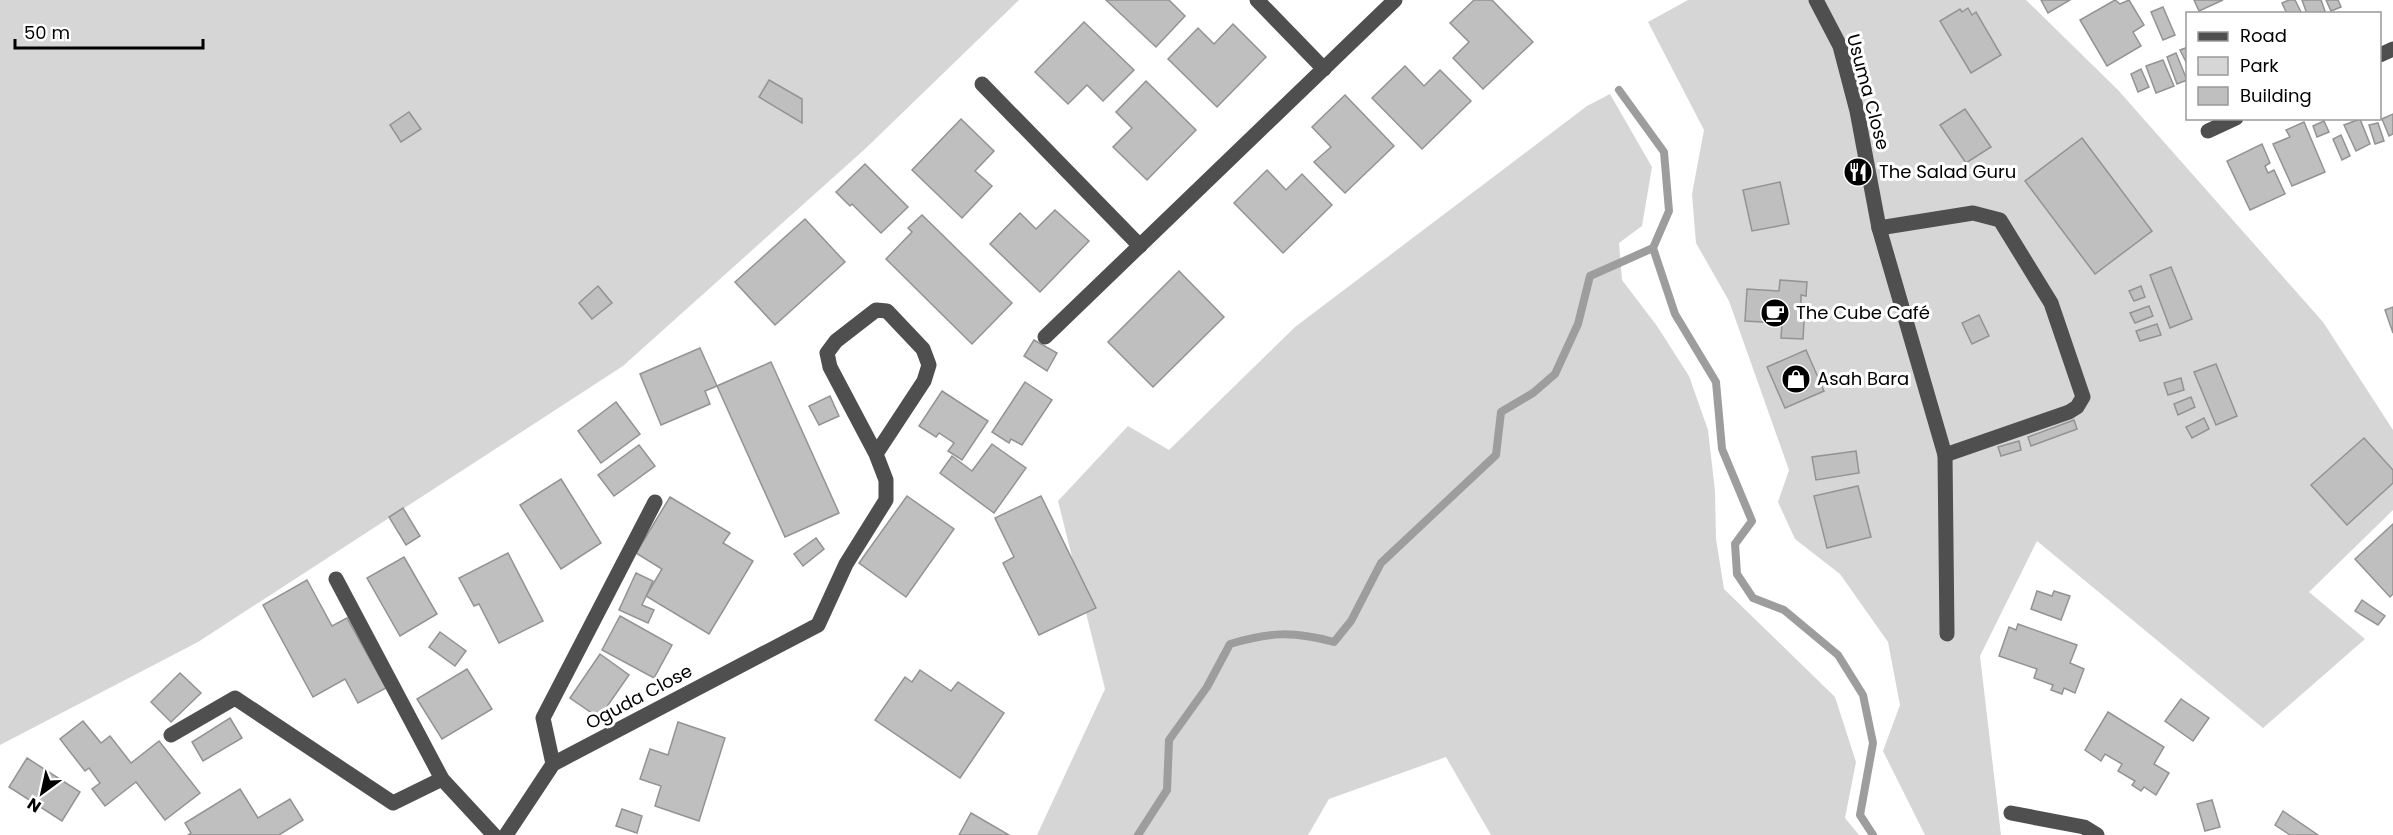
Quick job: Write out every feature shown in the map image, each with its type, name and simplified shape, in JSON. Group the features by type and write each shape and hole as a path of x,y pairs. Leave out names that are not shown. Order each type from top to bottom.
{"street":[{"path":"1257,0 1324,69"},
{"path":"1045,337 1395,0"},
{"name":"Usuma Close","path":"1816,0 1840,46 1857,111 1879,228 1945,455 1947,634"},
{"path":"982,84 1140,246"},
{"path":"2208,131 2232,120"},
{"path":"1879,228 1973,213 1988,215 2000,220 2051,303 2083,397 2077,407 2069,412 1945,455"},
{"path":"876,310 887,311 923,349 929,365 924,381 876,454 830,367 827,353 836,341 876,310"},
{"name":"Oguda Close","path":"506,835 553,764 818,625 846,564 886,500 886,480 876,454"},
{"path":"553,764 543,718 655,502"},
{"path":"336,579 442,779 494,835"},
{"path":"171,735 235,698 393,804 442,779"},
{"path":"2011,813 2084,827 2097,835"}],"green space":[{"path":"0,0 1019,0 865,149 623,366 198,642 0,745"},
{"path":"1688,0 2026,0 2118,90 2323,322 2393,430 2393,510 2309,592 2365,639 2263,728 2037,541 1980,656 2001,835 1925,835 1883,751 1900,705 1888,642 1840,574 1795,539 1778,502 1789,470 1729,301 1696,243 1692,194 1704,130 1648,22"},
{"path":"1610,94 1652,167 1642,226 1619,243 1622,280 1657,326 1689,376 1708,430 1715,491 1716,539 1724,589 1835,697 1856,762 1845,818 1859,835 1491,835 1446,757 1329,799 1308,835 1037,835 1105,689 1058,501 1128,426 1169,450 1295,327 1587,106"}],"building":[{"path":"1106,0 1169,0 1185,16 1156,47"},
{"path":"1474,0 1492,0 1533,42 1483,89 1453,58 1469,42 1450,23"},
{"path":"2041,0 2070,0 2048,13"},
{"path":"2115,0 2120,4 2129,0 2144,25 2133,32 2141,46 2107,66 2080,20"},
{"path":"2194,0 2223,0 2199,11"},
{"path":"2295,0 2301,12 2286,12 2282,3"},
{"path":"2302,0 2321,0 2325,12 2306,12"},
{"path":"2326,0 2338,0 2341,7 2331,11"},
{"path":"2163,7 2175,35 2163,40 2151,12"},
{"path":"1968,8 1972,15 1976,12 2001,55 1971,73 1940,21 1960,9 1962,12"},
{"path":"1084,22 1134,70 1103,101 1087,85 1068,104 1035,72"},
{"path":"1233,24 1266,57 1217,107 1168,59 1198,28 1214,44"},
{"path":"2186,48 2186,62 2180,50"},
{"path":"2176,53 2186,80 2177,84 2167,57"},
{"path":"2163,60 2174,86 2156,93 2146,66"},
{"path":"1405,66 1424,86 1440,70 1471,101 1422,149 1372,98"},
{"path":"2141,69 2149,87 2138,92 2131,74"},
{"path":"769,80 802,99 802,123 759,97"},
{"path":"1146,81 1196,130 1147,180 1113,147 1132,128 1116,112"},
{"path":"1345,95 1394,146 1345,193 1314,162 1331,147 1312,127"},
{"path":"1965,109 1991,147 1966,163 1940,125"},
{"path":"409,112 421,129 401,142 390,125"},
{"path":"2393,114 2393,134 2389,136 2382,119"},
{"path":"961,119 994,151 975,171 992,186 962,218 912,170"},
{"path":"2360,120 2370,144 2356,151 2344,125"},
{"path":"2324,121 2329,132 2317,137 2313,126"},
{"path":"2304,122 2325,172 2292,186 2273,144 2290,137 2286,130"},
{"path":"2378,123 2384,141 2375,144 2369,125"},
{"path":"2341,135 2350,156 2342,160 2333,139"},
{"path":"2082,138 2152,231 2095,274 2025,181"},
{"path":"2262,144 2270,163 2265,166 2268,173 2274,170 2285,194 2250,210 2227,161"},
{"path":"865,164 908,207 881,233 852,204 850,206 836,192"},
{"path":"1267,170 1286,190 1302,174 1332,205 1283,253 1234,203"},
{"path":"1780,182 1789,224 1752,231 1743,190"},
{"path":"1055,210 1089,241 1040,292 990,244 1020,213 1036,229"},
{"path":"922,215 1012,303 972,344 886,259 912,232 908,228"},
{"path":"805,219 845,262 775,325 735,282"},
{"path":"2171,267 2192,319 2170,328 2150,275"},
{"path":"1179,271 1224,317 1153,387 1108,342"},
{"name":"The Cube Café","path":"1780,280 1807,282 1806,296 1801,295 1801,304 1805,304 1803,339 1781,338 1782,323 1745,321 1747,289 1779,291"},
{"path":"598,286 612,303 592,319 579,303"},
{"path":"2141,286 2145,297 2134,301 2129,291"},
{"path":"2149,306 2153,316 2135,323 2130,313"},
{"path":"2393,307 2393,333 2385,310"},
{"path":"1979,315 1989,336 1972,344 1962,323"},
{"path":"2157,324 2161,335 2140,341 2136,331"},
{"path":"1034,340 1057,353 1047,371 1024,356"},
{"path":"700,348 717,386 705,391 710,404 661,425 640,374"},
{"name":"Asah Bara","path":"1806,350 1824,391 1785,408 1767,367"},
{"path":"771,362 839,513 785,537 717,386"},
{"path":"2216,364 2237,416 2216,425 2194,372"},
{"path":"2181,378 2184,390 2168,395 2164,383"},
{"path":"1025,382 1052,400 1022,445 1011,439 1009,443 992,432"},
{"path":"942,391 988,421 962,460 948,451 954,443 939,433 936,437 919,426"},
{"path":"830,396 839,416 819,425 809,406"},
{"path":"2191,397 2195,407 2178,415 2174,404"},
{"path":"616,402 640,434 601,463 578,431"},
{"path":"2204,418 2209,429 2192,438 2186,427"},
{"path":"2074,420 2077,429 2031,446 2028,437"},
{"path":"2364,438 2393,470 2393,483 2347,525 2311,485"},
{"path":"2019,441 2021,450 2001,456 1998,447"},
{"path":"992,444 1026,468 994,513 940,473 952,456 972,471"},
{"path":"639,445 655,466 614,496 598,475"},
{"path":"1856,451 1859,473 1816,480 1812,457"},
{"path":"561,479 601,543 561,569 520,505"},
{"path":"1858,486 1871,537 1827,548 1814,496"},
{"path":"907,496 954,529 906,597 859,563"},
{"path":"1041,496 1096,608 1039,635 1003,563 1014,557 995,518"},
{"path":"670,497 730,533 723,543 753,561 709,634 646,596 662,569 636,553"},
{"path":"403,508 420,536 406,545 389,517"},
{"path":"2393,524 2393,594 2390,597 2355,559"},
{"path":"816,538 824,549 803,566 794,554"},
{"path":"508,553 543,621 499,643 479,604 474,606 459,578"},
{"path":"404,557 437,614 400,636 367,578"},
{"path":"636,573 653,581 642,605 654,610 648,623 619,610"},
{"path":"307,580 332,626 347,618 386,688 358,703 345,679 313,697 263,605"},
{"path":"2037,591 2052,596 2054,591 2070,596 2061,620 2031,609"},
{"path":"2362,600 2385,616 2378,625 2355,611"},
{"path":"620,616 672,645 654,678 602,650"},
{"path":"2018,624 2077,645 2070,663 2084,669 2075,693 2064,688 2062,694 2051,690 2053,685 2034,678 2037,669 1999,656 2009,627 2016,630"},
{"path":"440,632 466,651 455,666 429,647"},
{"path":"600,654 629,675 599,718 570,698"},
{"path":"467,669 492,709 442,739 417,699"},
{"path":"920,670 951,691 958,682 1004,713 960,778 875,720 905,677 912,682"},
{"path":"180,673 201,693 171,722 151,702"},
{"path":"2181,699 2209,718 2193,741 2165,721"},
{"path":"2108,712 2164,747 2154,764 2169,773 2156,795 2144,787 2141,791 2132,785 2135,781 2118,771 2122,764 2105,754 2101,761 2085,750"},
{"path":"230,718 242,738 203,761 192,742"},
{"path":"83,721 101,743 110,736 131,763 159,741 200,793 165,820 136,782 105,806 92,789 100,783 89,768 85,771 60,739"},
{"path":"678,722 725,738 699,821 655,806 661,786 640,779 650,749 668,755"},
{"path":"27,758 80,792 62,821 9,787"},
{"path":"240,789 258,818 290,799 303,820 279,835 188,835 191,833 185,823"},
{"path":"2212,800 2220,827 2205,831 2197,804"},
{"path":"622,809 642,816 637,833 616,826"},
{"path":"2283,811 2318,835 2290,835 2275,825"},
{"path":"971,813 1009,835 959,835"}],"waterway":[{"path":"1619,90 1664,152 1669,211 1653,248 1675,314 1716,382 1722,449 1752,521 1735,544 1737,574 1753,598 1784,610 1838,655 1863,695 1873,743 1860,815 1873,835"},
{"path":"1138,835 1167,790 1169,740 1207,687 1230,644 1282,634 1334,642 1351,621 1381,563 1496,455 1501,412 1533,393 1555,374 1578,324 1590,276 1653,248"}],"place":[{"name":"The Salad Guru","path":"1858,172"},
{"name":"The Cube Café","path":"1775,313"},
{"name":"Asah Bara","path":"1796,379"}]}
